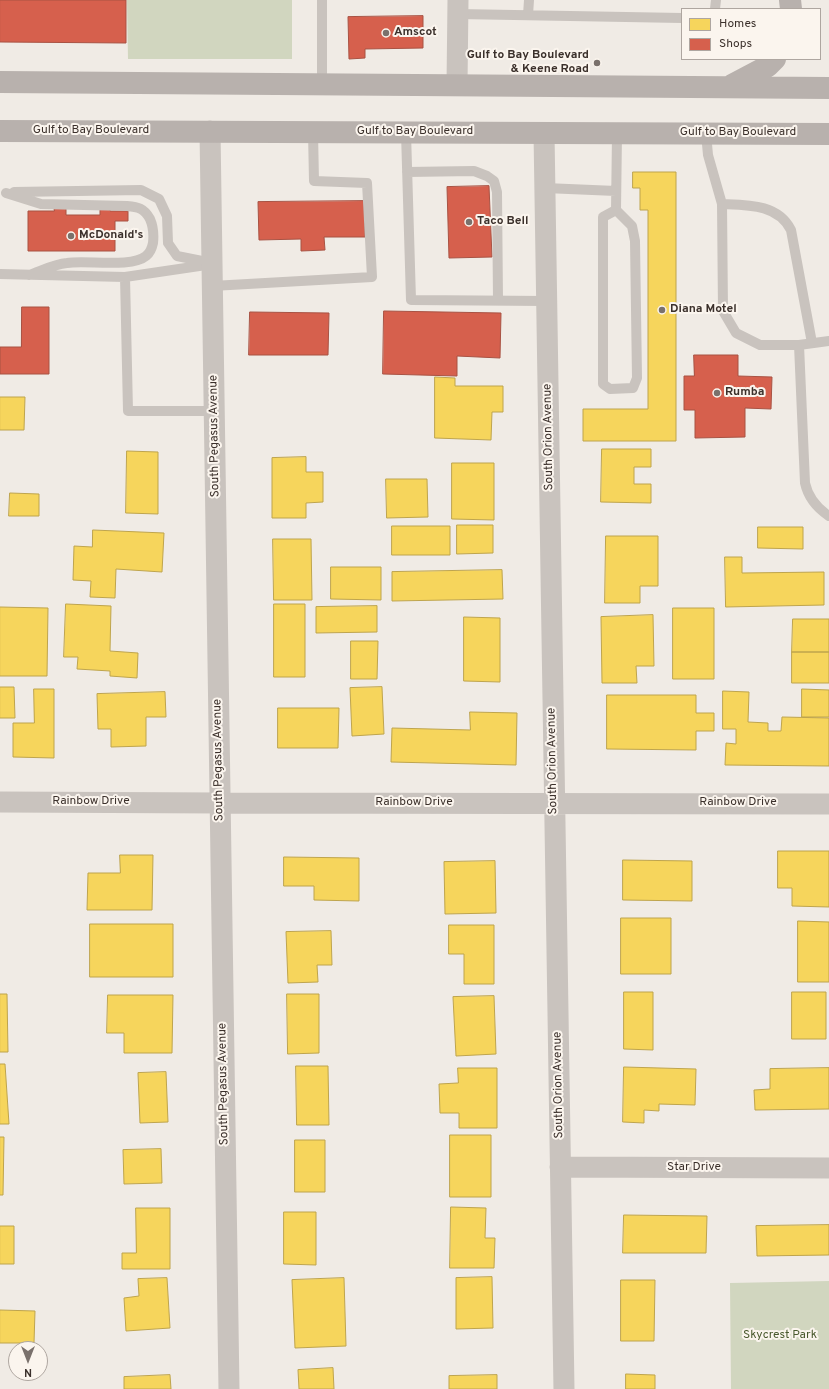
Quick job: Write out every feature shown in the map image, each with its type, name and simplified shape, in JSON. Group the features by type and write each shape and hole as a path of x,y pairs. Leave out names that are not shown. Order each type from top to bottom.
{"main road":[{"path":"730,86 768,66 774,60"},
{"path":"0,82 730,86 829,88"},
{"name":"Gulf to Bay Boulevard","path":"0,130 829,134"}],"street":[{"path":"457,85 458,7"},
{"name":"South Pegasus Avenue","path":"210,132 229,1389"},
{"name":"South Orion Avenue","path":"544,133 564,1389"},
{"name":"Rainbow Drive","path":"0,802 829,804"},
{"name":"Star Drive","path":"560,1167 829,1168"}],"lane":[{"path":"322,0 322,84"},
{"path":"528,0 528,15"},
{"path":"458,7 528,15 681,18"},
{"path":"212,286 372,277 367,183 314,182 313,132"},
{"path":"406,133 411,300 546,301"},
{"path":"706,133 708,155 722,204 723,311 736,333 760,345 799,345 829,340"},
{"path":"616,210 603,217 603,384 610,389 633,388 637,378 635,241 632,226 616,210 617,134"},
{"path":"407,172 474,171 487,176 494,182 496,192 498,300"},
{"path":"545,188 616,191"},
{"path":"3,193 141,190 159,199 167,216 168,243 177,256 212,264"},
{"path":"3,193 41,204 140,207 148,215 153,225 151,251 138,261 66,263 29,275"},
{"path":"722,204 755,206 772,210 788,223 791,230 812,343"},
{"path":"0,274 125,277 212,264"},
{"path":"125,277 128,411 214,411"},
{"path":"799,345 805,483 807,492 820,510 829,516"}],"green space":[{"path":"127,0 292,0 292,59 128,59"},
{"name":"Skycrest Park","path":"829,1281 829,1389 731,1389 730,1283"}],"building: Homes":[{"name":"Diana Motel","path":"633,172 676,172 676,441 583,441 583,409 648,409 648,210 640,210 640,188 633,188"},
{"path":"435,377 455,378 455,386 503,386 503,412 492,412 491,440 435,438"},
{"path":"0,397 25,397 24,430 0,430"},
{"path":"602,449 651,449 651,467 634,467 634,484 651,484 651,503 601,502"},
{"path":"127,451 158,452 158,514 126,513"},
{"path":"306,457 306,472 323,472 323,502 306,503 306,518 272,518 272,458"},
{"path":"452,463 494,463 494,520 452,519"},
{"path":"386,479 427,479 428,517 387,518"},
{"path":"10,493 39,494 39,516 9,516"},
{"path":"457,525 493,525 493,553 457,554"},
{"path":"392,526 450,526 450,555 392,555"},
{"path":"758,527 803,527 803,549 758,548"},
{"path":"93,530 164,533 162,572 116,569 115,598 90,597 91,581 73,580 74,546 92,547"},
{"path":"606,536 658,536 658,586 640,586 640,603 605,603"},
{"path":"273,539 311,539 312,600 274,600"},
{"path":"725,557 742,557 742,573 824,572 824,605 726,607"},
{"path":"331,567 381,567 381,600 331,599"},
{"path":"502,570 503,599 392,601 392,572"},
{"path":"66,604 111,606 110,651 138,653 137,678 110,676 110,671 77,669 78,657 64,657"},
{"path":"274,604 305,604 305,677 274,677"},
{"path":"377,606 377,632 316,633 316,607"},
{"path":"0,607 48,608 47,676 0,676"},
{"path":"673,608 714,608 714,679 673,679"},
{"path":"653,615 654,666 636,666 637,683 602,683 601,617"},
{"path":"464,617 500,618 500,682 464,681"},
{"path":"793,619 829,619 829,652 792,652"},
{"path":"351,641 378,641 377,679 351,679"},
{"path":"792,652 829,652 829,683 792,683"},
{"path":"0,687 14,687 15,718 0,718"},
{"path":"382,687 384,734 352,736 350,688"},
{"path":"34,689 54,689 54,758 13,757 13,723 34,723"},
{"path":"802,689 829,690 829,717 802,717"},
{"path":"723,691 749,692 748,722 768,723 768,731 781,731 782,717 829,718 829,766 725,765 726,743 736,744 736,729 723,729"},
{"path":"165,692 166,717 146,717 146,746 111,747 111,729 98,729 97,694"},
{"path":"607,695 696,695 696,713 714,713 714,731 696,731 696,750 607,749"},
{"path":"278,708 339,708 338,748 278,748"},
{"path":"470,712 517,713 516,765 391,762 392,728 470,730"},
{"path":"778,851 829,851 829,907 792,906 792,888 778,888"},
{"path":"120,855 153,855 152,910 87,910 88,873 120,873"},
{"path":"284,857 359,858 359,901 314,900 314,886 284,886"},
{"path":"623,860 692,861 692,901 623,900"},
{"path":"495,861 496,913 445,914 444,862"},
{"path":"621,918 671,918 671,974 621,974"},
{"path":"798,921 829,922 829,982 798,982"},
{"path":"90,924 173,924 173,977 90,977"},
{"path":"449,925 494,925 494,984 464,984 464,954 449,954"},
{"path":"331,931 332,965 317,965 318,982 288,983 286,932"},
{"path":"624,992 653,992 653,1050 624,1049"},
{"path":"792,992 826,992 826,1039 792,1039"},
{"path":"0,994 7,994 8,1052 0,1052"},
{"path":"287,994 319,994 319,1053 288,1054"},
{"path":"108,995 173,995 172,1053 124,1053 124,1033 107,1033"},
{"path":"494,996 496,1054 456,1056 453,997"},
{"path":"0,1064 5,1064 9,1124 0,1124"},
{"path":"296,1066 328,1066 329,1125 297,1125"},
{"path":"624,1067 696,1069 695,1105 659,1104 659,1111 644,1110 644,1123 623,1122"},
{"path":"458,1068 497,1068 497,1128 459,1128 459,1113 440,1113 439,1084 458,1083"},
{"path":"829,1068 829,1109 755,1110 754,1090 770,1089 770,1069"},
{"path":"166,1072 168,1122 140,1123 138,1073"},
{"path":"450,1135 491,1135 491,1197 450,1197"},
{"path":"0,1137 4,1137 3,1195 0,1195"},
{"path":"295,1140 325,1140 325,1192 295,1192"},
{"path":"161,1149 162,1183 124,1184 123,1150"},
{"path":"451,1207 486,1208 485,1238 495,1238 494,1268 450,1268"},
{"path":"136,1208 170,1208 170,1269 122,1269 122,1253 136,1253"},
{"path":"284,1212 316,1212 316,1265 284,1264"},
{"path":"624,1215 707,1216 706,1253 623,1253"},
{"path":"829,1225 829,1255 757,1256 756,1226"},
{"path":"0,1226 14,1226 14,1264 0,1264"},
{"path":"492,1277 493,1328 456,1329 456,1278"},
{"path":"167,1278 170,1328 126,1331 124,1298 139,1296 138,1279"},
{"path":"344,1278 346,1346 295,1348 292,1280"},
{"path":"621,1280 655,1280 654,1341 621,1341"},
{"path":"0,1310 35,1311 34,1341 8,1341 8,1343 0,1343"},
{"path":"333,1368 334,1389 299,1389 298,1370"},
{"path":"626,1374 655,1375 655,1389 626,1389"},
{"path":"170,1375 171,1389 124,1389 124,1377"},
{"path":"497,1375 497,1389 449,1389 449,1376"}],"building: Shops":[{"path":"0,0 126,0 126,43 0,42"},
{"name":"Amscot","path":"423,16 423,48 365,49 365,58 349,59 348,17"},
{"name":"Taco Bell","path":"489,186 492,257 449,258 447,187"},
{"path":"364,201 365,237 324,237 325,250 301,251 301,239 259,240 258,202"},
{"name":"McDonald's","path":"54,206 66,206 66,215 100,215 100,207 110,207 110,211 128,211 128,221 115,221 115,251 28,251 28,211 54,211"},
{"path":"22,307 49,307 49,374 0,374 0,347 21,347"},
{"path":"384,311 501,313 500,358 457,356 457,376 383,374"},
{"path":"250,312 329,313 328,355 249,355"},
{"path":"694,355 738,355 738,376 772,377 771,409 745,408 745,437 695,438 695,410 684,410 684,376 694,376"}],"place":[{"name":"Amscot","path":"386,33"},
{"name":"Gulf to Bay Boulevard & Keene Road","path":"597,63"},
{"name":"Taco Bell","path":"469,222"},
{"name":"McDonald's","path":"71,236"},
{"name":"Diana Motel","path":"662,310"},
{"name":"Rumba","path":"717,393"}]}
